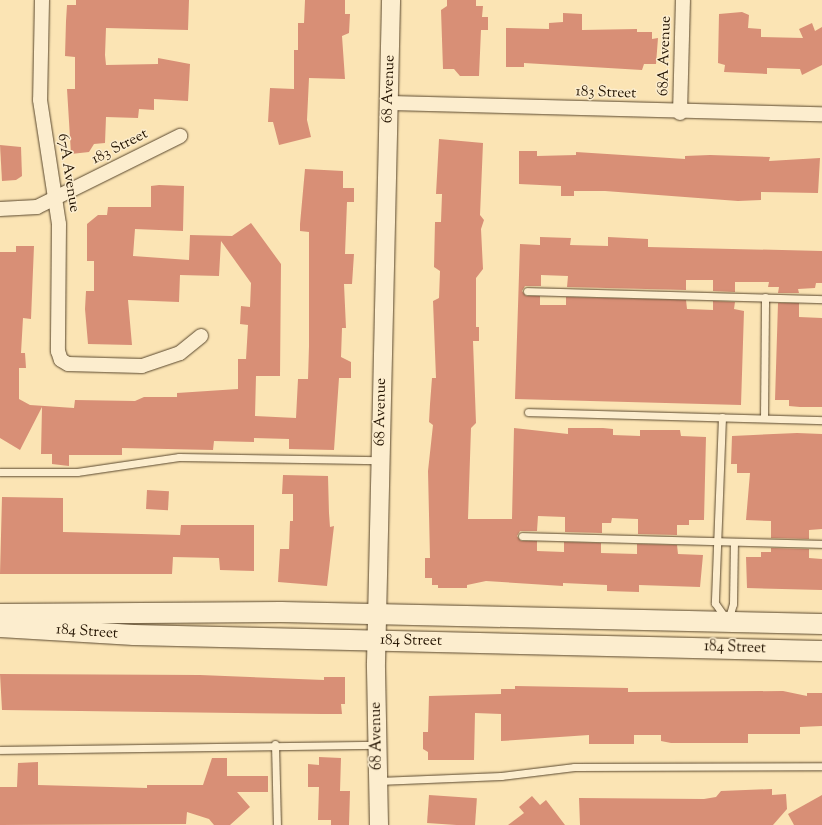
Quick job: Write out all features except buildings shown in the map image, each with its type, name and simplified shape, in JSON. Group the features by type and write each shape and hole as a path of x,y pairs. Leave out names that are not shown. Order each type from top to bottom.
{"main road":[{"name":"184 Street","path":"0,614 376,613 822,624"},
{"path":"695,647 728,621"},
{"name":"184 Street","path":"0,627 134,635 822,650"}],"street":[{"name":"67A Avenue","path":"42,0 40,100 60,241 58,351 68,364 128,367 167,359 201,336"},
{"name":"68 Avenue","path":"379,825 376,613 391,0"},
{"name":"68A Avenue","path":"680,113 684,0"},
{"name":"183 Street","path":"388,103 680,113 822,114"},
{"name":"183 Street","path":"0,209 27,209 55,200 180,136"}],"lane":[{"path":"527,291 822,299"},
{"path":"764,418 765,297"},
{"path":"528,412 822,420"},
{"path":"722,417 715,603 728,621"},
{"path":"0,472 77,472 179,457 380,460"},
{"path":"522,536 822,544"},
{"path":"728,621 733,604 734,542"},
{"path":"275,744 276,825"},
{"path":"0,750 275,744 377,745"},
{"path":"378,781 501,776 574,767 822,766"}]}
